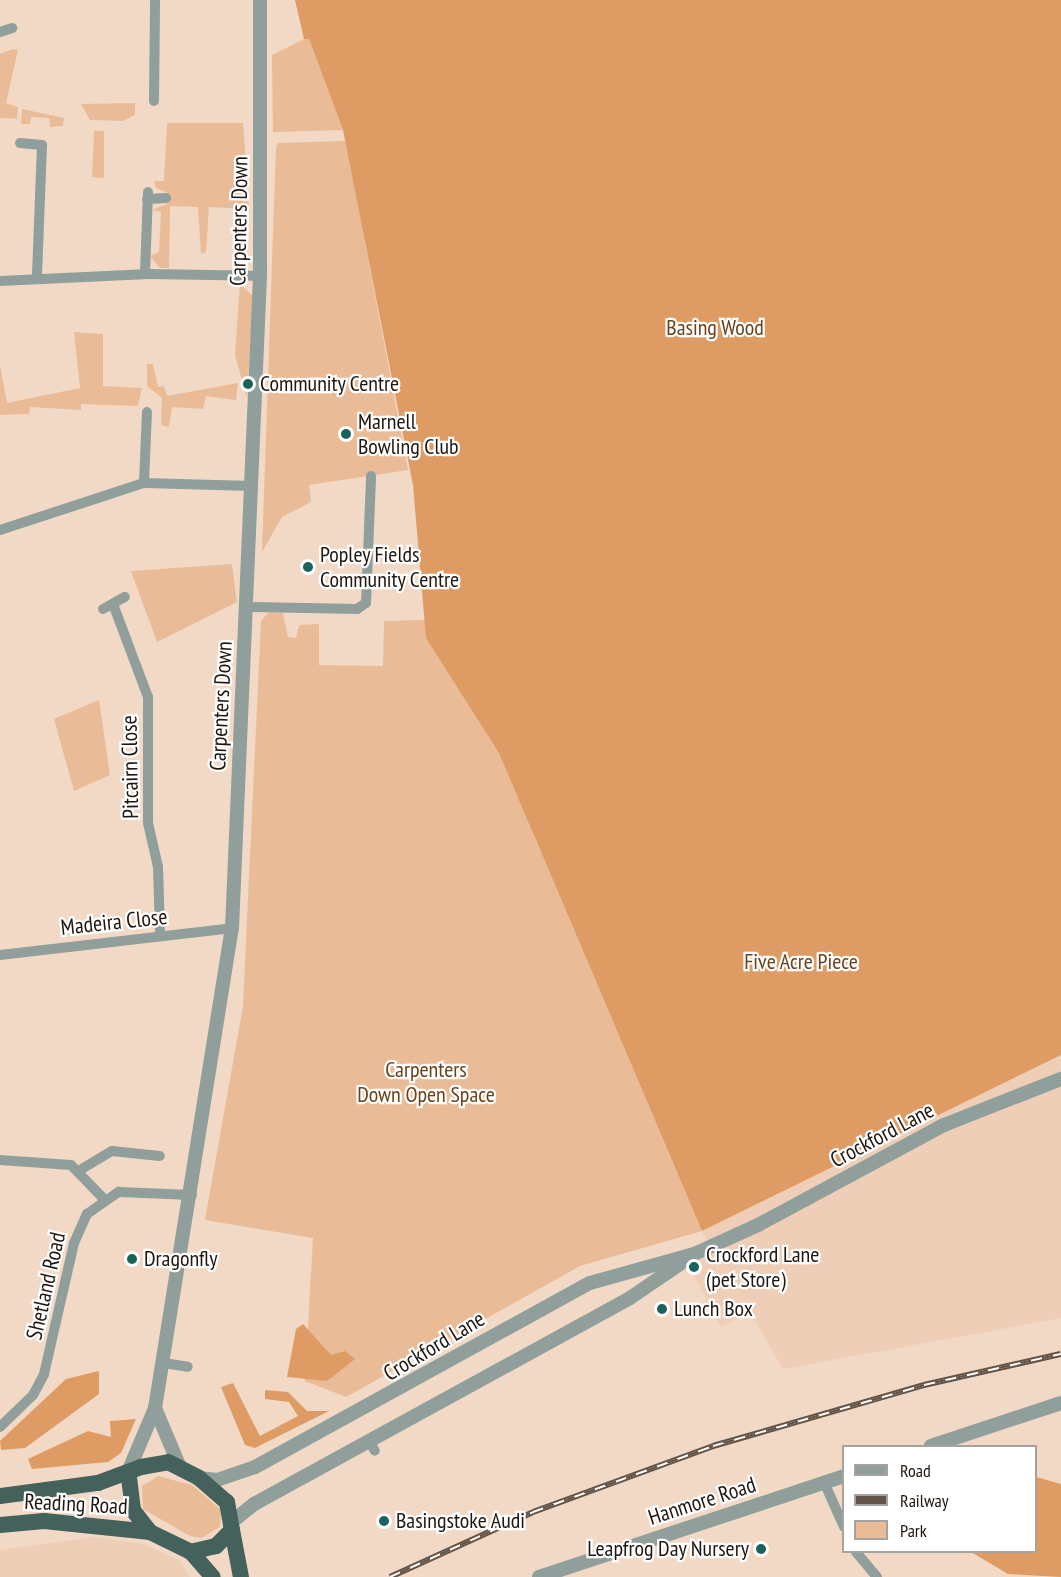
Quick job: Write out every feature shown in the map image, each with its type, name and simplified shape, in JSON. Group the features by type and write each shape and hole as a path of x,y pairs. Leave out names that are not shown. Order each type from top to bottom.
{"highway":[{"path":"213,1577 191,1552 150,1532 133,1510 128,1472 154,1463 179,1465 199,1478 227,1502 241,1577"},
{"name":"Reading Road","path":"0,1496 98,1483 128,1472"},
{"name":"Reading Road","path":"0,1525 44,1521 150,1532"},
{"path":"191,1552 216,1546 233,1526"}],"street":[{"path":"154,101 155,0"},
{"name":"Carpenters Down","path":"128,1472 155,1408 164,1363 232,928 260,276 260,0"},
{"path":"0,32 12,27"},
{"path":"20,143 42,146 37,277"},
{"path":"145,274 148,195 166,198"},
{"path":"0,281 37,277 145,274 260,276"},
{"path":"144,483 147,412"},
{"path":"247,607 357,609 366,603 371,476"},
{"path":"0,530 144,483 252,486"},
{"path":"102,609 125,597"},
{"name":"Pitcairn Close","path":"113,604 148,697 148,823 158,867 160,936"},
{"name":"Madeira Close","path":"0,955 232,928"},
{"name":"Crockford Lane","path":"199,1478 217,1480 255,1467 590,1283 694,1254 758,1226 944,1125 1061,1079"},
{"path":"80,1170 112,1151 163,1159"},
{"path":"0,1160 57,1162 80,1170 104,1199 137,1188 192,1195"},
{"name":"Shetland Road","path":"0,1427 26,1403 44,1374 79,1229 104,1199"},
{"name":"Crockford Lane","path":"233,1526 254,1504 372,1447 630,1298 694,1254"},
{"path":"164,1363 188,1367"},
{"path":"934,1445 1061,1403"},
{"path":"155,1408 179,1465"},
{"name":"Hanmore Road","path":"539,1577 842,1476"},
{"path":"824,1482 842,1525"},
{"path":"858,1553 877,1577"}],"shaded area":[{"path":"1061,1055 1061,1318 783,1369 750,1312 721,1327 688,1263 713,1251 702,1231"},
{"path":"94,1537 144,1544 179,1560 190,1577 0,1577 0,1550"}],"green space":[{"name":"Basing Wood","path":"295,0 1061,0 1061,1055 702,1231 499,753 426,638 413,485 343,130 309,39 304,39"},
{"name":"Carpenters Down Open Space","path":"363,0 1061,0 532,831 702,1231 580,1266 346,1397 305,1381 313,1238 205,1220 243,1006 261,621 269,612 283,613 288,637 296,638 299,625 319,624 319,665 383,666 384,621 425,620 428,609"},
{"path":"304,39 309,39 343,130 273,132 272,55"},
{"path":"13,49 18,50 6,103 18,107 17,119 0,118 0,54"},
{"path":"135,103 135,115 123,121 90,120 81,104"},
{"path":"22,109 64,118 63,126 50,127 49,118 31,117 30,124 21,124"},
{"path":"167,123 243,123 249,209 209,207 206,252 201,254 198,207 170,206 169,268 160,268 150,256 159,252 161,212 152,210 167,204 168,193 156,188 154,181 164,181"},
{"path":"94,131 104,131 104,178 92,177"},
{"path":"346,141 408,470 309,485 311,502 282,517 262,552 276,148 278,143"},
{"path":"240,284 253,296 247,398 235,355"},
{"path":"74,332 103,334 103,386 142,388 138,406 81,404 81,410 30,407 29,414 0,415 0,365 7,403 80,388"},
{"path":"147,364 153,364 158,387 164,386 167,396 238,383 236,400 206,396 203,409 172,407 169,427 161,425 162,398 147,386"},
{"path":"232,564 237,602 157,642 131,571"},
{"path":"99,700 110,775 74,791 54,719"},
{"path":"303,1324 331,1355 345,1351 355,1359 327,1381 287,1377 296,1329"},
{"path":"99,1371 99,1394 25,1448 1,1450 0,1441 66,1379"},
{"path":"233,1383 260,1436 298,1416 289,1402 265,1399 265,1390 288,1392 307,1411 329,1411 255,1448 245,1445 221,1387"},
{"path":"136,1419 121,1453 108,1462 32,1469 28,1459 88,1431 111,1437 110,1421"},
{"path":"158,1476 192,1485 221,1510 220,1527 201,1538 190,1536 143,1509 142,1486"},
{"path":"1037,1477 1061,1484 1061,1577 1008,1574 973,1553 1037,1553"}],"railway":[{"path":"390,1577 533,1512 713,1446 924,1385 1061,1354"}],"place":[{"name":"Community Centre","path":"248,384"},
{"name":"Marnell Bowling Club","path":"346,434"},
{"name":"Popley Fields Community Centre","path":"308,567"},
{"name":"Dragonfly","path":"132,1259"},
{"name":"Crockford Lane (pet Store)","path":"694,1267"},
{"name":"Lunch Box","path":"662,1309"},
{"name":"Basingstoke Audi","path":"384,1521"},
{"name":"Leapfrog Day Nursery","path":"761,1549"}],"park label":[{"name":"Five Acre Piece","path":"801,962"}]}
